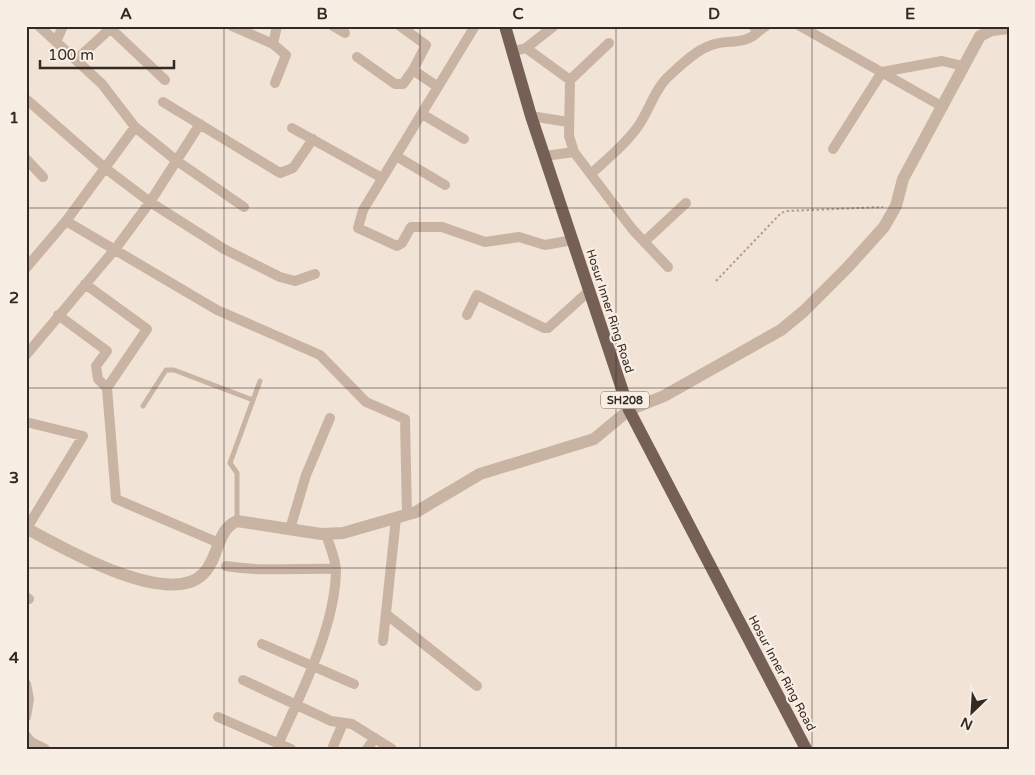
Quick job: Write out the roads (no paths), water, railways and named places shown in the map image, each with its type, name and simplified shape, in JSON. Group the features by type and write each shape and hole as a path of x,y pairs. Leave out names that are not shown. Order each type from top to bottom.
{"main road":[{"name":"Hosur Inner Ring Road","path":"506,26 520,50 531,116 628,410 806,749"}],"street":[{"path":"39,26 102,84 135,127 177,161 244,207"},
{"path":"56,42 63,26"},
{"path":"232,26 273,44 286,55 275,83"},
{"path":"273,44 276,26"},
{"path":"333,26 346,33"},
{"path":"357,58 399,85 413,70 426,45 400,26"},
{"path":"475,26 363,210 358,226 361,230 397,246 402,243 411,227 416,226 442,227 485,242 519,237 545,245 573,240"},
{"path":"554,26 520,50 570,80"},
{"path":"800,26 943,107"},
{"path":"76,60 111,27 165,80"},
{"path":"590,174 621,148 652,105 660,86 670,75 708,46 748,40 759,28"},
{"path":"26,422 84,436 27,528 90,562 131,578 161,584 194,581 204,574 230,524 237,521 326,534 343,533 416,512 480,474 594,439 628,410 664,396 781,330 804,311 868,246 884,227 896,206 904,178 943,107 980,31 1009,28"},
{"path":"609,43 570,80 569,136 574,152 590,174 644,242 668,267"},
{"path":"833,149 882,72 942,61 963,66"},
{"path":"413,70 438,87"},
{"path":"26,99 105,168 150,202 224,249 280,277 295,281 315,274"},
{"path":"163,102 280,173 297,163 313,139"},
{"path":"422,114 464,140"},
{"path":"531,116 568,122"},
{"path":"26,355 116,248 150,202 200,124"},
{"path":"26,268 66,221 135,127"},
{"path":"292,128 382,178"},
{"path":"545,156 574,152"},
{"path":"396,156 445,185"},
{"path":"26,158 43,177"},
{"path":"644,242 686,203"},
{"path":"66,221 116,248 218,310 320,355 366,402 405,419 402,516 383,641"},
{"path":"85,284 147,330 107,388 116,499 220,543"},
{"path":"467,315 477,295 548,328 588,292"},
{"path":"58,315 107,351 96,366 98,379 107,388"},
{"path":"290,529 306,475 330,418"},
{"path":"277,746 313,666 332,604 336,570 326,534"},
{"path":"226,566 254,570 283,568 336,570"},
{"path":"386,614 477,686"},
{"path":"262,644 354,684"},
{"path":"243,680 331,722 352,724 392,749"},
{"path":"26,684 29,699 26,717"},
{"path":"218,717 277,746 291,749"},
{"path":"332,749 343,723"},
{"path":"26,736 31,742 45,749"},
{"path":"368,749 375,738"}],"lane":[{"path":"143,406 166,370 174,370 253,400"},
{"path":"237,521 237,473 230,462 260,381"}]}
